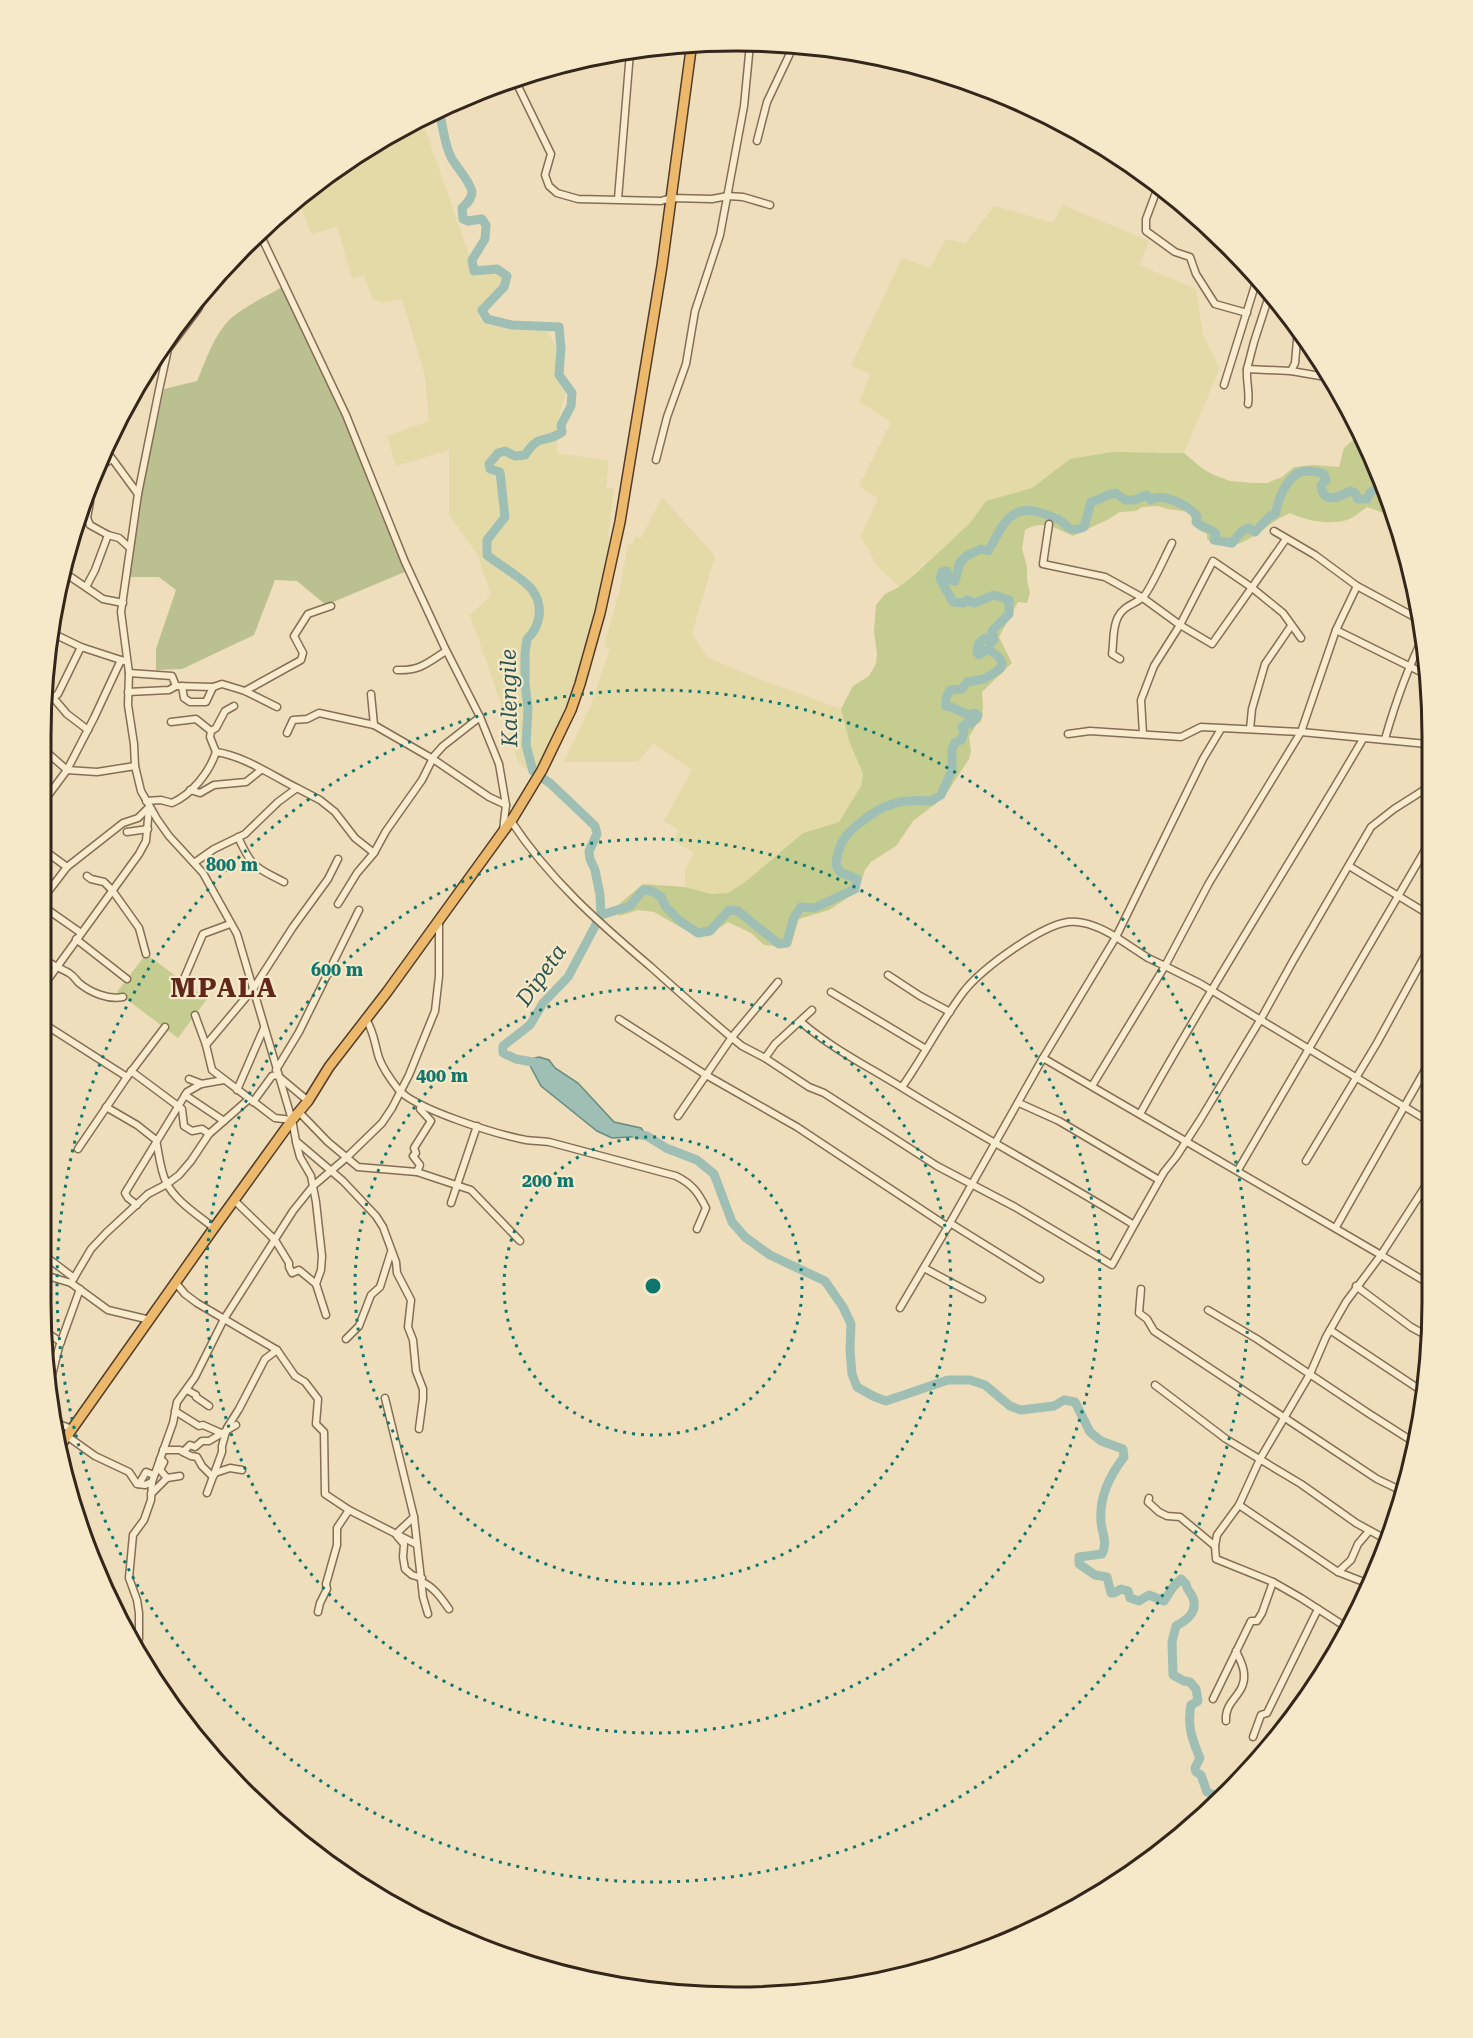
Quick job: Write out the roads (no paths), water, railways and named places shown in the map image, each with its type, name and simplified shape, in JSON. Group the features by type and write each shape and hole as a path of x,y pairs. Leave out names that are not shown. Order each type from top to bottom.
{"highway":[{"path":"65,1439 234,1200 308,1101 328,1067 502,834 536,782 571,710 600,613 620,522 662,266 691,52"}],"street":[{"path":"656,460 667,417 686,364 695,311 720,234 744,106 749,51"},
{"path":"757,141 767,102 790,53"},
{"path":"618,199 629,60"},
{"path":"518,86 551,154 545,175 549,186 557,193 578,199 661,201 671,198 712,199 728,196 743,197 770,205"},
{"path":"1155,194 1146,219 1146,231 1175,252 1190,257 1196,274 1215,304 1246,313"},
{"path":"263,241 346,415 405,562 446,651 480,717 499,764 506,805 502,834"},
{"path":"1224,385 1254,288"},
{"path":"1248,404 1250,391 1246,385 1247,369 1267,303"},
{"path":"1291,371 1295,363 1297,343"},
{"path":"166,358 138,494 121,612 124,662 129,673 128,692 135,766 141,790 148,804 169,836 203,873 237,934 276,1073 296,1116 296,1141 300,1158 311,1176 322,1256 321,1270 316,1284"},
{"path":"1247,369 1291,371 1318,376"},
{"path":"109,461 112,459 138,494"},
{"path":"88,514 90,525 119,538 130,548"},
{"path":"1049,524 1043,564 1105,577 1143,598 1180,625 1212,644 1286,539"},
{"path":"1274,531 1315,555 1357,586 1411,615"},
{"path":"86,587 108,535"},
{"path":"1120,660 1112,654 1118,616 1132,602 1143,598 1172,543"},
{"path":"1143,734 1141,700 1154,666 1180,625 1213,561 1283,613 1301,638"},
{"path":"70,576 103,599 123,603"},
{"path":"1092,1086 1165,966 1209,883 1301,732 1336,630 1357,586"},
{"path":"245,691 301,660 303,652 294,636 308,614 331,606"},
{"path":"1250,729 1252,709 1265,664 1291,626"},
{"path":"1336,630 1419,671"},
{"path":"59,636 81,647 124,662"},
{"path":"52,696 58,694 81,647"},
{"path":"397,670 412,670 421,667 446,651"},
{"path":"1385,740 1417,652"},
{"path":"51,791 67,770 124,662"},
{"path":"129,673 172,676 184,698 190,702 206,702 213,687"},
{"path":"128,692 169,690 179,686 213,687 222,684 245,691 277,706"},
{"path":"371,694 374,725"},
{"path":"52,699 88,730"},
{"path":"51,888 67,867 123,823 138,818 148,804 161,800 172,803 184,797 211,766 216,752 210,737 211,731 216,728 225,711 234,706"},
{"path":"287,733 293,720 307,719 320,713 374,725 433,759 489,797 506,805"},
{"path":"338,904 357,873 374,853 386,831 417,793 433,759 443,746 480,717"},
{"path":"171,722 196,719 211,731"},
{"path":"1068,734 1089,731 1181,737 1201,727 1301,732 1422,744"},
{"path":"900,1308 1043,1058 1116,937 1203,759 1221,729"},
{"path":"1140,1114 1363,739"},
{"path":"216,752 228,754 320,800 335,812 355,838 374,853"},
{"path":"51,756 67,770 97,772 135,766"},
{"path":"190,790 200,794 214,785 246,782 261,770"},
{"path":"194,863 214,849 245,834 276,804 297,788"},
{"path":"511,821 526,843 590,916 742,1046 809,1087 824,1093 937,1166 1112,1264 1159,1180 1186,1141 1260,1020 1371,828 1422,791"},
{"path":"51,973 139,854 146,841 148,804"},
{"path":"127,832 148,829"},
{"path":"238,837 254,866 284,882"},
{"path":"1238,1170 1422,855"},
{"path":"51,856 67,867"},
{"path":"206,1045 253,989 293,927 328,879 338,859"},
{"path":"1349,866 1422,910"},
{"path":"87,876 104,882 112,890 137,925 146,954"},
{"path":"72,1281 91,1249 148,1194 167,1184 191,1161 209,1134 251,1101 276,1073 323,985 359,910"},
{"path":"51,912 127,980"},
{"path":"139,1637 137,1600 129,1578 133,1535 144,1520 153,1479 177,1402 187,1390 224,1319 293,1211 313,1186 382,1123 400,1092 435,1011 439,976 439,920"},
{"path":"902,1087 950,1012 974,981 1012,949 1052,927 1069,922 1090,924 1116,937 1148,958 1212,991 1422,1117"},
{"path":"183,981 203,934 230,924"},
{"path":"1306,1161 1422,961"},
{"path":"51,964 68,972 78,982 107,998 123,997"},
{"path":"888,975 950,1012"},
{"path":"678,1116 732,1037 778,982"},
{"path":"831,992 926,1049"},
{"path":"765,1058 775,1044 812,1010"},
{"path":"195,1016 212,1070 275,1118 296,1116 358,1167 417,1172 471,1190 520,1241"},
{"path":"366,1019 374,1034 380,1059 400,1092 421,1105 515,1137 549,1142 676,1176 690,1184 699,1193 706,1208 697,1229"},
{"path":"619,1019 706,1075 797,1127 949,1225 1040,1279"},
{"path":"801,1022 845,1054 951,1119 996,1142 1134,1225"},
{"path":"78,1149 129,1074 165,1027"},
{"path":"51,1028 178,1106 182,1109 184,1126 192,1131 202,1129 209,1134"},
{"path":"237,1090 264,1028"},
{"path":"1043,1058 1422,1278"},
{"path":"276,1073 308,1101"},
{"path":"1336,1227 1422,1076"},
{"path":"189,1079 202,1084"},
{"path":"137,1205 125,1193 187,1092 202,1084 224,1080"},
{"path":"185,1095 224,1121"},
{"path":"1019,1103 1059,1121 1159,1180"},
{"path":"417,1172 420,1165 413,1156 416,1153 414,1148 431,1121 420,1109 421,1105"},
{"path":"106,1107 137,1125 156,1140 161,1168 167,1184 184,1204 214,1228"},
{"path":"452,1203 477,1125"},
{"path":"296,1141 332,1170 376,1216 383,1227 398,1273 411,1300 408,1327 413,1340 416,1371 423,1389 419,1429"},
{"path":"1341,1624 1273,1582 1216,1559 1217,1535 1239,1505 1260,1459 1310,1374 1346,1302 1381,1255 1422,1191"},
{"path":"234,1200 275,1240 289,1263 290,1272 299,1270 316,1284 326,1315"},
{"path":"346,1339 359,1326 371,1295 380,1287 391,1252"},
{"path":"51,1263 108,1310 150,1320"},
{"path":"924,1268 982,1299"},
{"path":"51,1276 72,1281"},
{"path":"176,1282 197,1303 277,1350 295,1376 305,1382 318,1400 315,1424 324,1432 326,1494 349,1510 416,1544"},
{"path":"1357,1287 1411,1328 1421,1333"},
{"path":"54,1368 80,1289"},
{"path":"1141,1289 1139,1313 1147,1319 1154,1331 1283,1418 1377,1479 1396,1488"},
{"path":"1208,1310 1257,1339 1408,1439"},
{"path":"1330,1330 1416,1387"},
{"path":"52,1336 62,1342"},
{"path":"207,1493 222,1452 226,1433 265,1359 277,1350"},
{"path":"1155,1385 1226,1439 1381,1536"},
{"path":"187,1390 209,1406"},
{"path":"385,1398 414,1517 416,1544 428,1614"},
{"path":"175,1411 200,1426 226,1433"},
{"path":"183,1452 190,1446 195,1447 202,1441 209,1441 226,1433 236,1425"},
{"path":"200,1426 202,1441"},
{"path":"63,1428 95,1456 129,1472 139,1484"},
{"path":"163,1450 180,1450 197,1457 211,1475 230,1468 242,1470"},
{"path":"160,1459 164,1462 160,1470 167,1478"},
{"path":"139,1484 146,1472 153,1479"},
{"path":"167,1478 180,1476"},
{"path":"151,1494 163,1485 167,1478"},
{"path":"139,1484 153,1479"},
{"path":"1149,1498 1148,1502 1159,1512 1167,1516 1180,1517 1215,1546"},
{"path":"1239,1505 1338,1572 1362,1581"},
{"path":"318,1611 327,1589 326,1584 337,1545 337,1528 349,1510"},
{"path":"398,1536 399,1531 414,1517"},
{"path":"1338,1572 1352,1560 1358,1544 1369,1530"},
{"path":"398,1536 404,1544 405,1569 429,1585 449,1609"},
{"path":"1213,1699 1251,1622 1257,1621 1262,1613 1273,1582"},
{"path":"1253,1737 1261,1715 1268,1713 1318,1609"},
{"path":"1226,1721 1225,1713 1244,1687 1244,1671 1236,1651"}],"water":[{"path":"539,1057 549,1060 555,1068 578,1083 614,1122 641,1128 647,1136 612,1138 597,1131 541,1086 527,1060"}],"waterway":[{"name":"Kalengile","path":"440,119 449,153 472,192 470,199 462,208 463,219 468,221 482,219 486,225 485,239 472,260 474,271 497,269 507,276 504,287 482,310 487,319 512,325 559,327 561,348 559,375 572,393 571,406 561,425 562,432 535,443 525,455 515,456 505,451 498,453 489,464 490,469 500,472 505,517 487,540 487,555 529,586 539,604 538,623 527,639 525,653 528,709 526,745 533,771 551,784 595,826 597,834 589,851 600,895 601,915"},
{"name":"Dipeta","path":"538,1063 516,1059 503,1053 503,1046 530,1025 543,1003 568,977 601,915 630,906 643,890 652,891 661,897 666,907 680,921 698,933 710,931 729,910 738,911 779,944 787,943 793,919 801,907 814,908 855,889 857,879 840,872 836,865 838,851 843,840 851,831 886,806 902,802 931,801 941,795 952,770 952,749 955,743 962,739 964,731 962,727 968,722 971,724 978,715 946,706 946,698 950,690 962,689 967,682 984,679 1000,669 1002,663 996,654 986,650 979,655 977,650 980,642 985,638 991,643 994,640 992,631 1009,614 1009,600 994,595 974,603 967,600 964,603 953,602 940,579 942,572 947,571 950,580 955,581 960,562 981,549 988,551 1002,526 1014,514 1025,511 1037,512 1078,529 1084,527 1091,502 1116,493 1125,500 1134,500 1147,495 1151,500 1162,498 1182,504 1197,516 1196,522 1216,534 1214,540 1232,543 1242,531 1248,528 1255,532 1276,513 1289,481 1299,473 1307,471 1324,474 1326,480 1321,485 1322,491 1332,498 1350,491 1355,493 1358,499 1367,499 1375,488"},
{"name":"Dipeta","path":"636,1134 647,1136 666,1148 697,1160 714,1174 732,1222 745,1237 770,1255 825,1281 843,1307 851,1324 852,1374 857,1387 886,1401 948,1380 970,1380 985,1385 1010,1406 1021,1410 1054,1406 1064,1400 1075,1402 1090,1432 1101,1441 1123,1449 1124,1457 1110,1479 1102,1504 1104,1550 1102,1554 1079,1557 1079,1564 1095,1575 1107,1577 1111,1593 1121,1589 1128,1591 1130,1598 1139,1601 1149,1595 1164,1601 1181,1579 1186,1584 1193,1598 1194,1607 1188,1618 1176,1626 1172,1642 1173,1675 1190,1682 1196,1689 1198,1701 1191,1705 1190,1719 1193,1739 1200,1758 1195,1768 1196,1772 1201,1775 1207,1792 1212,1794"}],"district":[{"name":"MPALA","path":"224,988"}]}
